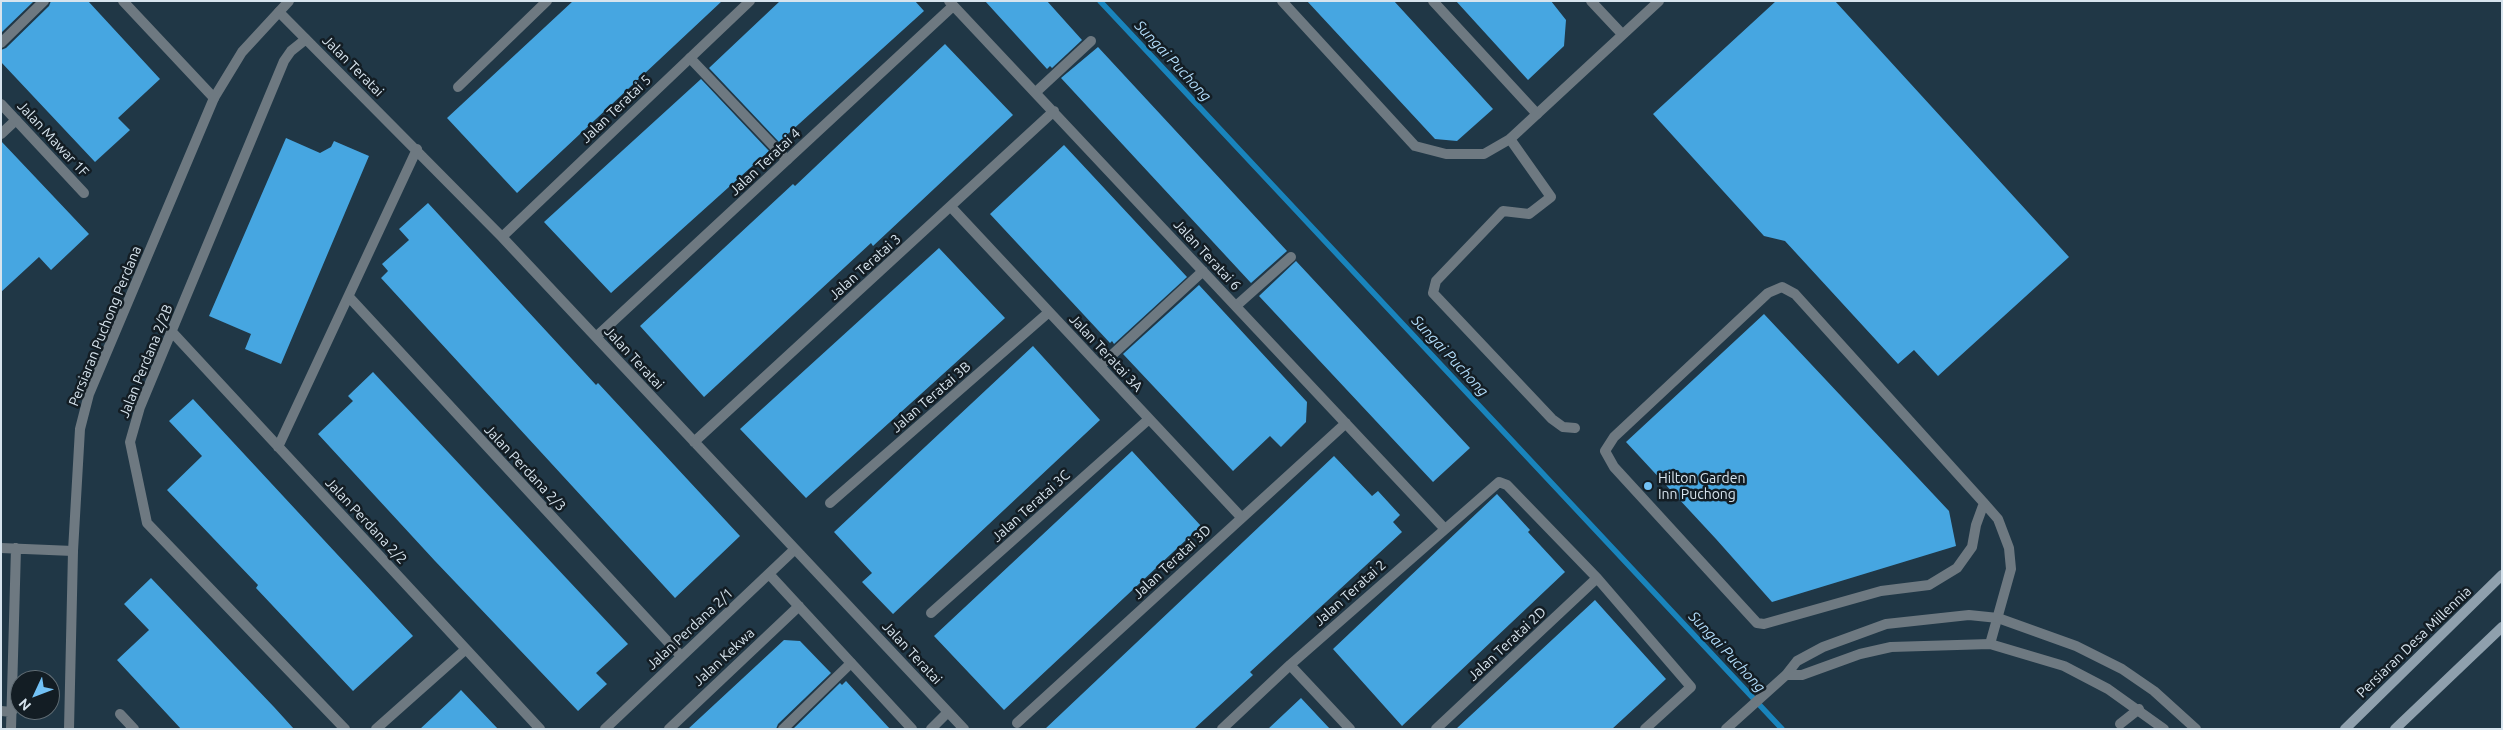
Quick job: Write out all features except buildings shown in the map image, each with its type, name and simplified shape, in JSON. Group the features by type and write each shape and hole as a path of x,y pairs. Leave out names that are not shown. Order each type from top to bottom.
{"main road":[{"name":"Persiaran Desa Millennia","path":"2345,729 2502,575"},
{"path":"2395,729 2502,627"}],"street":[{"path":"1,42 44,1"},
{"path":"123,1 214,98"},
{"name":"Persiaran Puchong Perdana","path":"69,729 73,551 80,430 89,394 214,98 242,52 289,1"},
{"path":"458,87 547,1"},
{"name":"Jalan Teratai 5","path":"502,237 750,1"},
{"path":"1282,1 1415,146 1446,154 1484,154 1510,140 1659,1"},
{"path":"1433,1 1538,114"},
{"path":"1591,1 1622,34"},
{"name":"Jalan Teratai 6","path":"951,4 1054,111 1444,528"},
{"name":"Jalan Teratai 4","path":"596,337 787,160 951,4"},
{"name":"Jalan Teratai","path":"279,12 417,149 502,237 964,729"},
{"name":"Jalan Perdana 2/2B","path":"306,39 291,51 284,61 140,407 130,442 147,523 345,729"},
{"path":"1036,92 1091,41"},
{"path":"690,58 787,160"},
{"name":"Jalan Mawar 1F","path":"1,104 84,193"},
{"name":"Jalan Teratai 3","path":"694,442 952,207 1054,111"},
{"path":"1,134 16,120"},
{"path":"1510,140 1551,197 1528,214 1503,211 1436,281 1433,293 1552,419 1563,427 1575,428"},
{"path":"278,446 417,149"},
{"name":"Jalan Teratai 3A","path":"952,207 1241,517"},
{"path":"1236,306 1291,257"},
{"path":"1100,366 1203,271"},
{"path":"1984,503 1976,525 1972,547 1957,568 1929,585 1881,591 1764,624 1756,623 1614,466 1605,451 1614,437 1768,293 1782,287 1795,294 1984,503 1998,519 2009,548 2011,569 1990,644"},
{"name":"Jalan Perdana 2/3","path":"349,297 681,656"},
{"name":"Jalan Teratai 3B","path":"830,504 1050,312"},
{"name":"Jalan Perdana 2/2","path":"172,332 540,729"},
{"name":"Jalan Teratai 3C","path":"931,613 1149,419"},
{"name":"Jalan Teratai 3D","path":"1017,723 1346,423"},
{"name":"Jalan Teratai 2","path":"1222,729 1290,665 1444,528 1499,482 1507,485 1597,578"},
{"path":"1,548 73,551"},
{"path":"11,729 6,711 16,548"},
{"name":"Jalan Perdana 2/1","path":"604,729 795,550"},
{"path":"769,574 912,729"},
{"path":"1597,578 1691,687 1645,729"},
{"name":"Jalan Teratai 2D","path":"1436,729 1597,578"},
{"name":"Jalan Kekwa","path":"668,729 799,606"},
{"path":"1726,729 1786,675 1797,661 1823,647 1886,624 1941,616 1969,615 1998,618 2076,646 2122,669 2154,690 2196,729"},
{"path":"1786,675 1802,675 1860,654 1891,647 1990,644 2064,666 2108,689 2139,709 2164,729"},
{"path":"376,729 466,649"},
{"path":"783,729 851,663"},
{"path":"1290,665 1350,729"},
{"path":"2120,724 2139,709"},
{"path":"931,729 948,712"},
{"path":"120,714 134,729"}],"waterway":[{"name":"Sungai Puchong","path":"1100,1 1782,729"}],"place":[{"name":"Hilton Garden Inn Puchong","path":"1648,486"}]}
